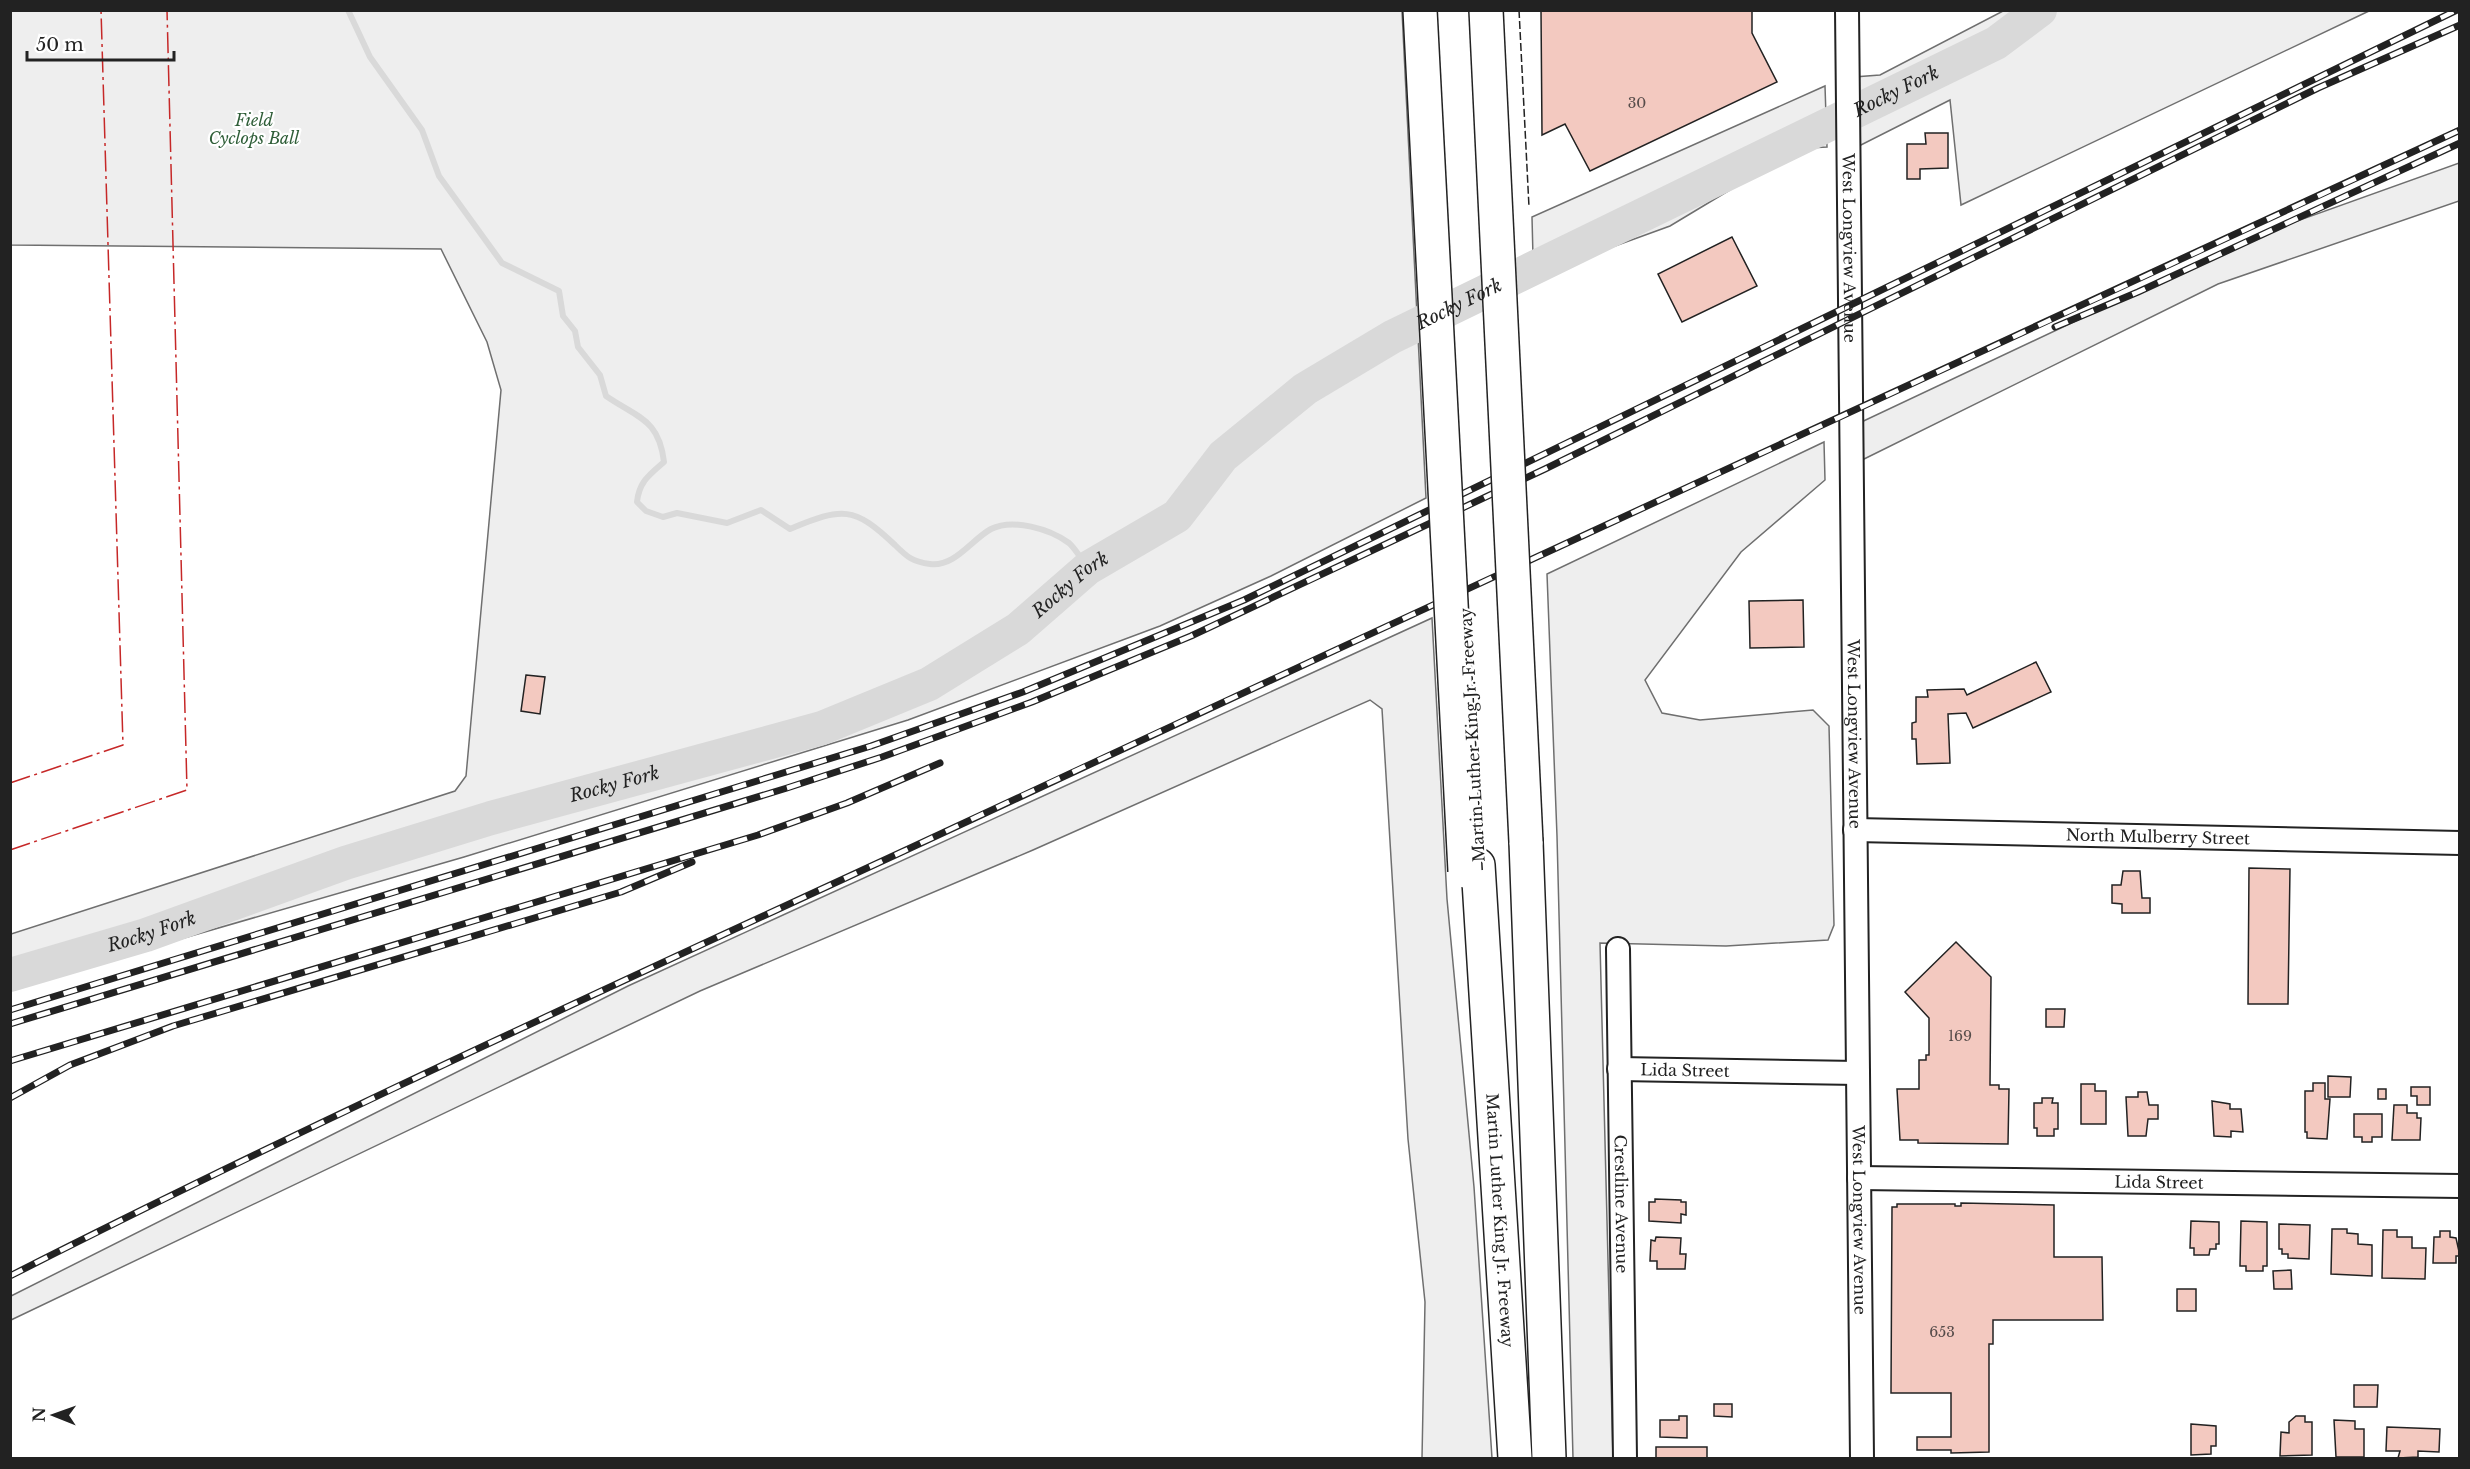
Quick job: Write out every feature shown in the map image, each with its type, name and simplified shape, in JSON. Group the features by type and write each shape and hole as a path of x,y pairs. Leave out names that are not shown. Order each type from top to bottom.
{"highway":[{"path":"1420,10 1471,868"},
{"name":"Martin Luther King Jr. Freeway","path":"1436,10 1471,868 1487,1021 1515,1458"},
{"path":"1486,10 1534,838"},
{"path":"1502,10 1534,838 1531,947 1549,1458"}],"street":[{"name":"West Longview Avenue","path":"1847,10 1862,1458"},
{"name":"North Mulberry Street","path":"1855,830 2460,843"},
{"name":"Crestline Avenue","path":"1618,948 1625,1458"},
{"name":"Lida Street","path":"1619,1069 1858,1073"},
{"name":"Lida Street","path":"1859,1178 2460,1186"}],"green space":[{"name":"Field Cyclops Ball","path":"11,11 1402,11 1426,498 1271,576 1160,626 908,720 464,857 11,988 11,934 455,791 466,776 501,390 487,342 441,249 11,245"},
{"path":"2003,11 2369,11 1961,205 1950,100 1855,148 1854,77 1880,75"},
{"path":"1825,86 1827,147 1807,148 1778,161 1670,226 1582,258 1556,264 1533,257 1532,217"},
{"path":"2459,163 2459,201 2218,284 1858,462 1855,425 2258,235"},
{"path":"1824,442 1825,480 1741,552 1645,680 1662,713 1700,720 1813,710 1829,726 1834,925 1828,940 1726,946 1600,943 1613,1458 1573,1458 1557,836 1547,574"},
{"path":"1432,618 1447,899 1474,1187 1492,1458 1422,1458 1425,1302 1408,1139 1382,709 1370,700 1033,850 700,991 11,1320 11,1296 628,986"}],"building":[{"path":"1541,10 1752,10 1752,33 1777,82 1590,171 1565,124 1542,135"},
{"path":"1925,133 1948,133 1948,168 1920,169 1920,179 1907,179 1907,144 1926,144"},
{"path":"1732,237 1757,286 1682,322 1658,274"},
{"path":"1803,600 1804,647 1750,648 1749,601"},
{"path":"2036,662 2051,692 1973,728 1966,713 1948,714 1950,763 1917,764 1916,739 1912,739 1912,723 1916,722 1916,697 1928,697 1927,690 1964,689 1967,695"},
{"path":"526,675 545,677 540,714 521,711"},
{"path":"2249,868 2290,869 2288,1004 2248,1004"},
{"path":"2123,871 2140,871 2142,898 2150,898 2150,913 2122,913 2122,904 2112,903 2112,885 2121,885"},
{"path":"1956,942 1991,977 1990,1085 1999,1085 1999,1089 2009,1089 2008,1144 1918,1143 1918,1140 1900,1140 1897,1089 1919,1089 1919,1060 1926,1060 1926,1055 1929,1055 1929,1018 1905,992"},
{"path":"2046,1009 2065,1009 2064,1027 2046,1027"},
{"path":"2328,1076 2351,1077 2350,1097 2328,1097"},
{"path":"2313,1083 2325,1083 2325,1099 2330,1099 2327,1139 2307,1138 2307,1132 2305,1132 2305,1091 2313,1091"},
{"path":"2081,1084 2095,1084 2095,1091 2106,1091 2106,1124 2081,1124"},
{"path":"2411,1087 2430,1087 2430,1105 2417,1105 2417,1096 2411,1096"},
{"path":"2378,1089 2386,1089 2386,1099 2378,1099"},
{"path":"2138,1092 2147,1092 2149,1105 2158,1105 2158,1119 2148,1119 2146,1136 2128,1136 2126,1097 2138,1097"},
{"path":"2042,1098 2053,1098 2052,1103 2058,1103 2058,1129 2054,1129 2054,1136 2037,1136 2037,1128 2034,1128 2034,1103 2042,1103"},
{"path":"2212,1101 2230,1104 2230,1109 2241,1109 2243,1132 2231,1131 2231,1137 2214,1136"},
{"path":"2394,1105 2407,1105 2407,1113 2417,1113 2417,1118 2421,1118 2420,1140 2392,1140"},
{"path":"2354,1114 2382,1114 2382,1137 2372,1137 2372,1142 2362,1142 2362,1137 2354,1137"},
{"path":"1655,1199 1686,1202 1686,1215 1681,1214 1681,1223 1649,1221 1649,1202 1655,1202"},
{"path":"1961,1203 2054,1205 2054,1257 2102,1257 2103,1320 1993,1320 1993,1344 1989,1344 1989,1452 1951,1453 1951,1450 1917,1450 1917,1437 1951,1437 1951,1393 1891,1393 1892,1207 1897,1207 1897,1204 1955,1204 1955,1206 1961,1206"},
{"path":"2191,1221 2219,1222 2219,1244 2216,1244 2216,1249 2210,1249 2209,1255 2194,1255 2194,1248 2190,1248"},
{"path":"2241,1221 2267,1222 2267,1266 2263,1266 2263,1271 2246,1271 2246,1266 2240,1266"},
{"path":"2279,1224 2310,1225 2309,1259 2288,1258 2288,1254 2282,1254 2282,1249 2279,1249"},
{"path":"2332,1229 2347,1229 2347,1233 2358,1234 2358,1244 2372,1245 2372,1276 2331,1274"},
{"path":"2383,1230 2397,1230 2397,1237 2412,1237 2412,1248 2426,1248 2425,1279 2382,1278"},
{"path":"2440,1231 2450,1231 2450,1237 2456,1238 2460,1256 2456,1256 2456,1263 2433,1263 2434,1237 2440,1237"},
{"path":"1656,1237 1681,1238 1680,1254 1686,1254 1685,1269 1657,1269 1657,1261 1650,1261 1651,1240 1655,1241"},
{"path":"2291,1270 2292,1289 2274,1289 2273,1271"},
{"path":"2177,1289 2196,1289 2196,1311 2177,1311"},
{"path":"2354,1385 2378,1385 2377,1407 2354,1407"},
{"path":"1714,1404 1732,1404 1732,1417 1714,1416"},
{"path":"1679,1416 1687,1416 1687,1438 1660,1437 1660,1420 1679,1420"},
{"path":"2296,1416 2305,1416 2305,1422 2312,1422 2312,1455 2280,1456 2281,1432 2289,1433 2289,1422"},
{"path":"2334,1420 2355,1421 2355,1429 2364,1429 2364,1457 2336,1457"},
{"path":"2191,1424 2216,1426 2216,1446 2211,1446 2211,1454 2191,1455"},
{"path":"2387,1427 2440,1429 2439,1452 2418,1451 2418,1457 2398,1458 2400,1451 2386,1451"},
{"path":"1656,1447 1707,1447 1707,1458 1656,1458"}],"waterway":[{"path":"348,10 370,57 422,130 439,176 502,263 559,291 563,316 575,331 578,347 600,375 606,396 637,415 652,428 661,448 664,462 649,475 640,489 637,502 646,511 663,517 677,513 727,523 761,510 790,529 823,517 847,514 869,523 911,558 930,564 939,564 955,557 991,529 1020,525 1052,533 1069,543 1088,568"},
{"name":"Rocky Fork","path":"10,975 146,935 345,863 491,818 822,728 929,684 1018,629 1088,568 1177,516 1223,456 1305,389 1392,337 1996,43 2040,10"}],"railway":[{"path":"10,1010 871,746 1023,692 1244,600 2457,10"},
{"path":"10,1024 787,788 882,757 1032,702 1191,636 1545,469 2318,88 2460,25"},
{"path":"10,1276 232,1166 568,1006 2460,130"},
{"path":"2055,327 2138,292 2460,143"},
{"path":"10,1061 758,835 847,803 940,763"},
{"path":"10,1098 70,1065 173,1026 621,892 692,862"}],"fence":[{"path":"1519,10 1529,207"}],"power":[{"path":"10,783 123,745 101,10"},
{"path":"10,850 187,790 167,10"}]}
